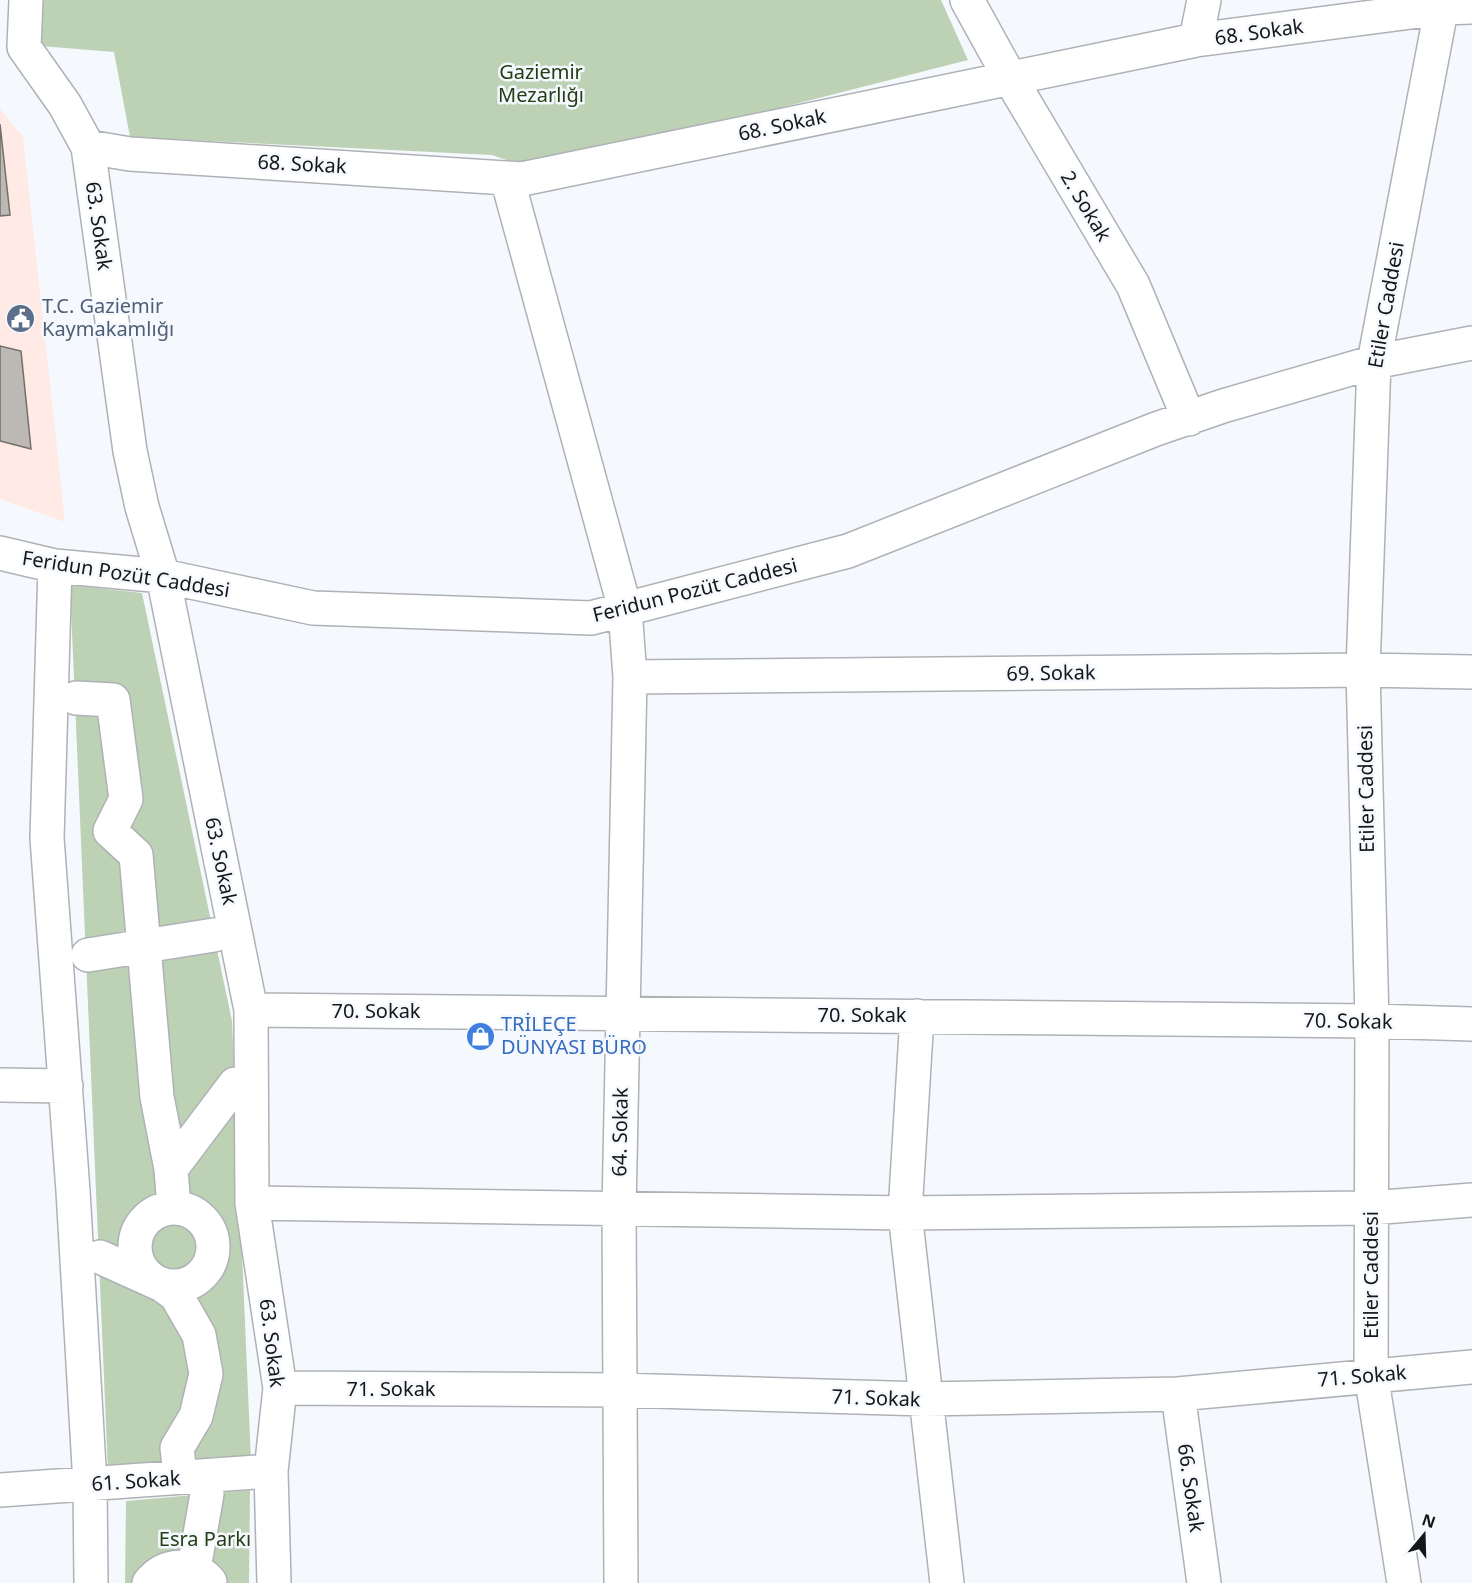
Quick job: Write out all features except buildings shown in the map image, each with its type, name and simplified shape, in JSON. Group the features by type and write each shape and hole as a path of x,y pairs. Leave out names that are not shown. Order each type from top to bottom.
{"street":[{"path":"26,0 24,47 65,105 88,147"},
{"name":"2. Sokak","path":"967,0 1010,78 1132,285 1189,419"},
{"path":"1196,40 1204,0"},
{"name":"68. Sokak","path":"88,147 130,154 522,179 1196,40 1452,5"},
{"name":"Etiler Caddesi","path":"1404,1583 1371,1374 1372,1021 1363,670 1374,362 1452,5"},
{"name":"63. Sokak","path":"88,147 130,451 142,507 163,576 251,1010 252,1203 280,1388 271,1471 274,1583"},
{"name":"64. Sokak","path":"507,178 625,609 630,677 619,1209 621,1583"},
{"name":"Feridun Pozüt Caddesi","path":"0,553 55,566 163,576 314,608 591,618 848,551 1156,429 1223,406 1374,362 1472,343"},
{"path":"55,566 47,838 66,1086 90,1484 91,1583"},
{"name":"69. Sokak","path":"630,677 1363,670 1472,672"},
{"path":"76,698 113,700 126,799 110,831 136,855 157,1097 171,1169 174,1208"},
{"path":"88,955 214,935"},
{"name":"70. Sokak","path":"251,1010 1372,1021 1472,1024"},
{"path":"916,1016 905,1213 947,1583"},
{"path":"171,1169 234,1084"},
{"path":"0,1086 66,1086"},
{"path":"252,1203 905,1213 1371,1208 1472,1200"},
{"path":"100,1257 162,1285 175,1287 198,1279 207,1270 213,1258 214,1244 211,1231 203,1220 192,1212 174,1208 153,1214 143,1223 134,1247 142,1271 162,1285 176,1295 199,1335 206,1374 196,1416 177,1448 179,1466"},
{"name":"71. Sokak","path":"280,1388 620,1390 925,1399 1178,1394 1371,1374 1472,1367"},
{"name":"66. Sokak","path":"1178,1394 1204,1583"},
{"name":"61. Sokak","path":"0,1490 271,1471"},
{"path":"149,1583 159,1573 170,1568 202,1576 207,1494"}],"shaded area":[{"name":"T.C. Gaziemir Kaymakamlığı","path":"0,109 23,137 65,522 0,499"}],"green space":[{"name":"Gaziemir Mezarlığı","path":"39,0 941,0 968,60 536,170 492,155 130,137 114,52 41,46"},
{"path":"70,585 142,593 232,1021 251,1461 108,1471"},
{"name":"Esra Parkı","path":"250,1490 249,1583 125,1583 126,1501"}],"place":[{"name":"T.C. Gaziemir Kaymakamlığı","path":"21,318"},
{"name":"TRİLEÇE DÜNYASI BÜRO","path":"480,1036"}]}
